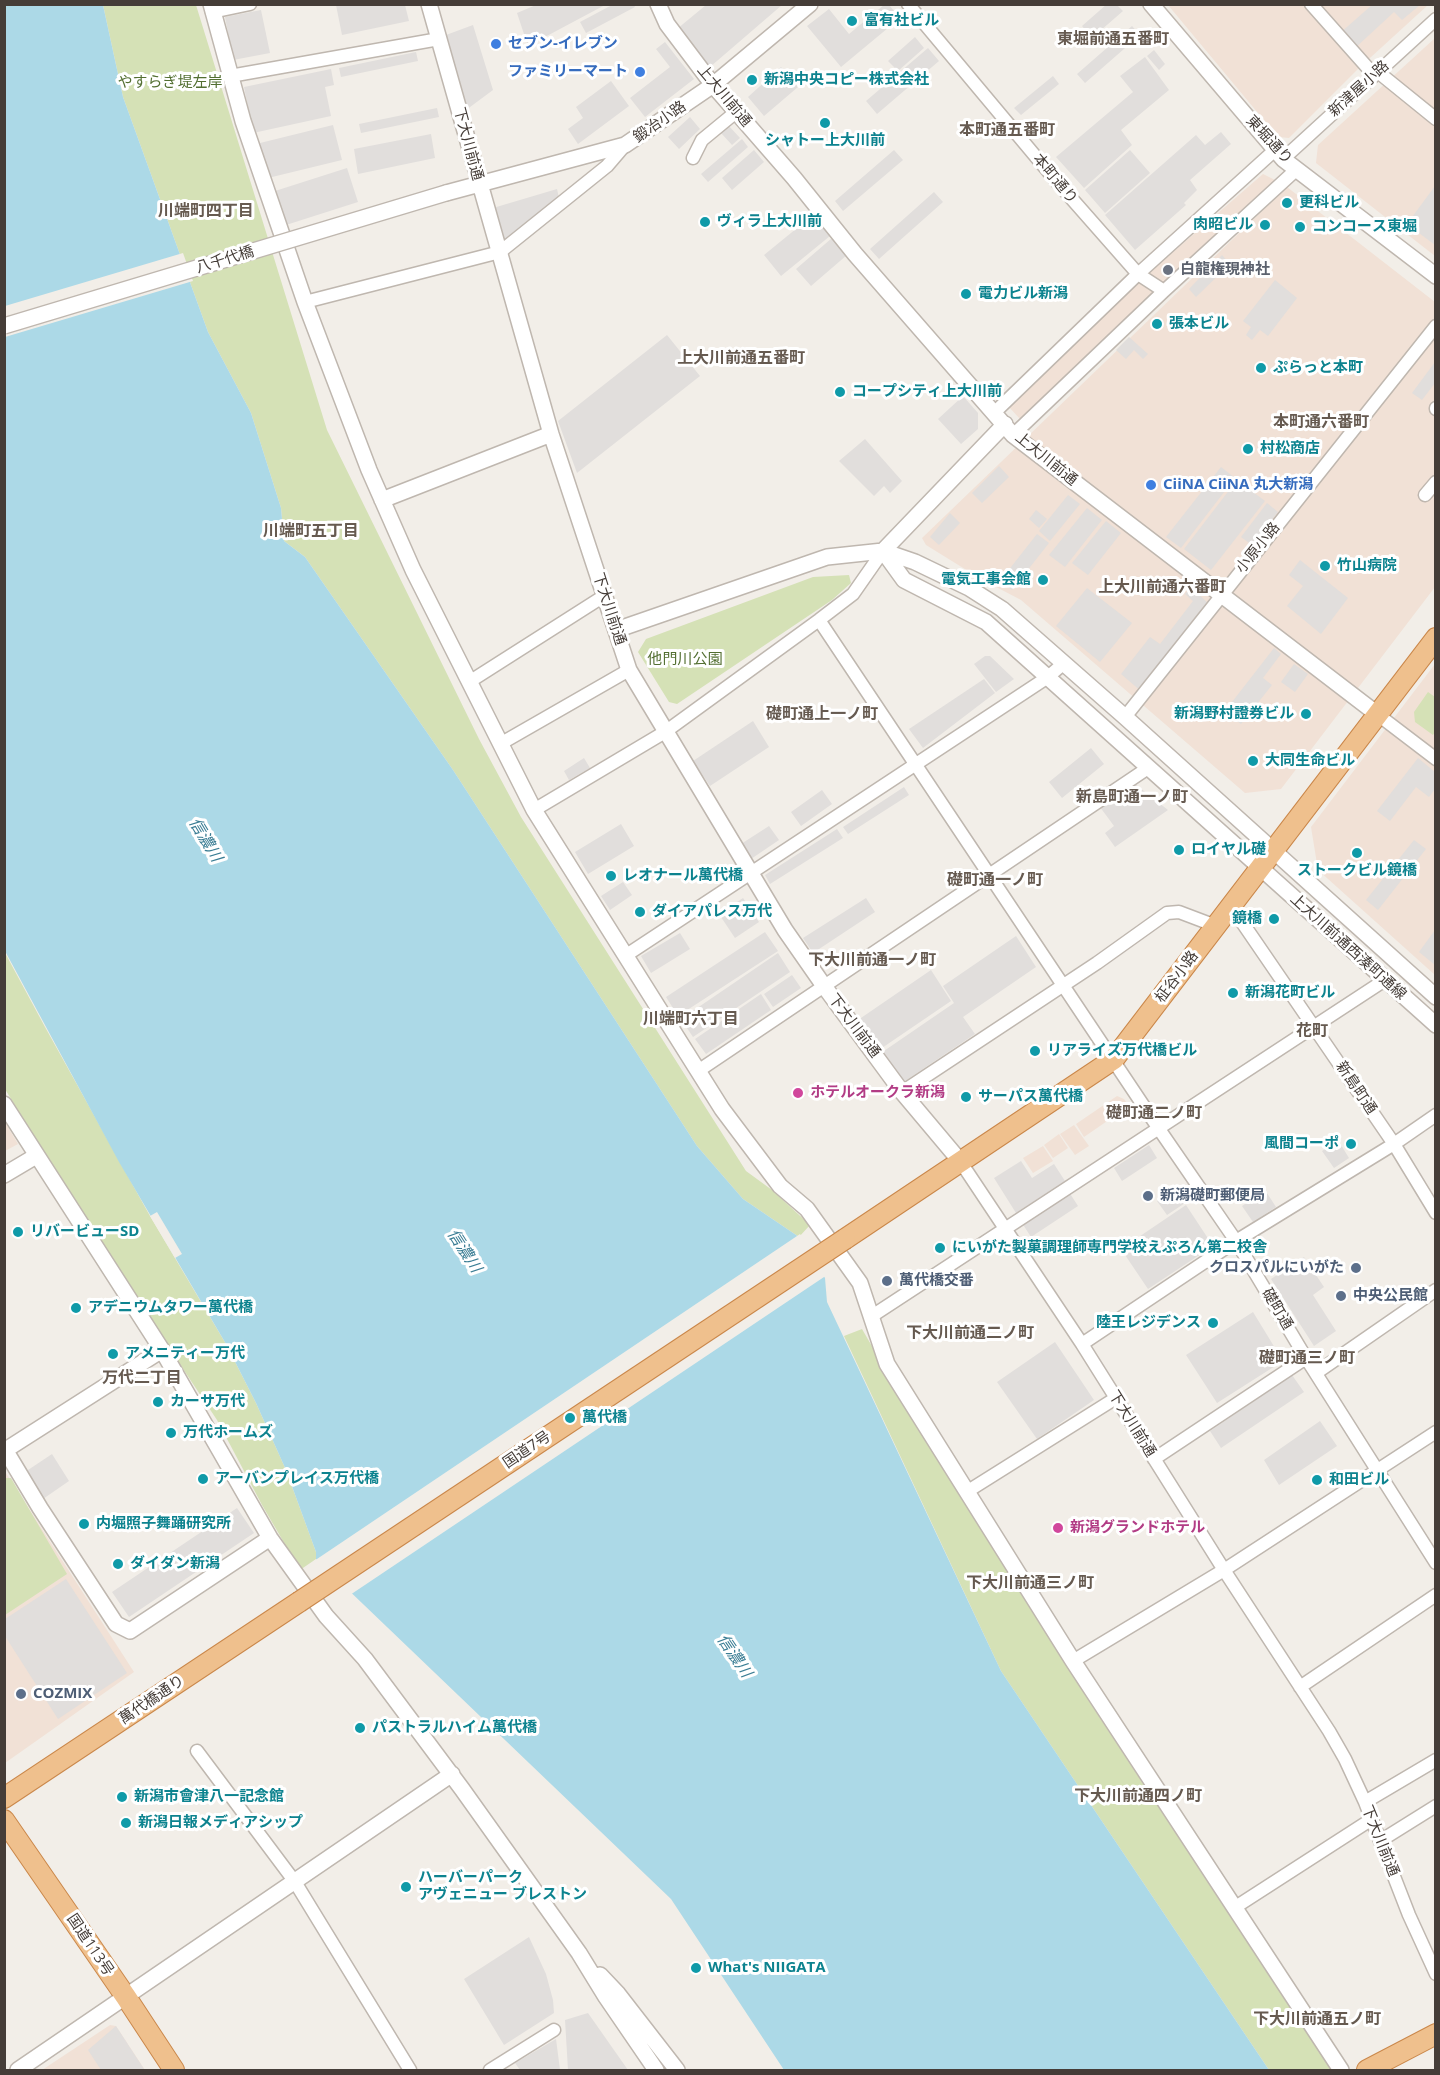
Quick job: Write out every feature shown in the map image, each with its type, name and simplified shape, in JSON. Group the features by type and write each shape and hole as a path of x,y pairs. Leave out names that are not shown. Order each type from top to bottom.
{"highway":[{"name":"柾谷小路","path":"845,1239 1114,1059 1436,638"},
{"name":"国道7号","path":"299,1602 845,1239"},
{"name":"萬代橋通り","path":"4,1798 299,1602"},
{"name":"国道113号","path":"4,1820 174,2070"},
{"path":"1367,2070 1436,2034"}],"street":[{"path":"250,4 212,8 243,121 305,302 382,500 413,570 534,810 722,1109 780,1186 807,1209 860,1283 887,1364 1072,1661 1341,2070"},
{"name":"下大川前通","path":"429,4 551,434 629,670 750,873 824,986 902,1092 960,1161 1007,1229 1345,1759 1432,1955 1436,1974"},
{"name":"上大川前通","path":"658,4 667,24 713,85 818,207 855,254 1004,423 1436,759"},
{"name":"鍛冶小路","path":"446,194 625,146 713,85 810,4"},
{"name":"本町通り","path":"908,4 1057,182 1138,274 1164,291"},
{"name":"東堀通り","path":"1151,4 1279,154 1436,276"},
{"path":"1311,4 1376,73 1436,119"},
{"name":"新津屋小路","path":"1004,423 1138,274 1376,73 1436,19"},
{"path":"230,76 439,39"},
{"path":"693,158 702,140 736,112"},
{"path":"305,302 500,252 608,166 625,146"},
{"path":"534,810 665,732 853,594 883,551 1004,423 1164,291 1296,169"},
{"name":"八千代橋","path":"4,326 446,194"},
{"name":"小原小路","path":"1125,717 1436,326"},
{"path":"382,500 551,434"},
{"path":"1425,495 1436,482"},
{"path":"616,630 827,557 883,551"},
{"name":"上大川前通西湊町通線","path":"883,551 915,562 969,588 1002,609 1436,997"},
{"name":"上大川前通西湊町通線","path":"883,551 904,580 986,622 1436,1025"},
{"path":"469,682 604,596"},
{"name":"礎町通","path":"819,620 1236,1241 1306,1358 1436,1563"},
{"path":"625,956 1048,677 1064,663"},
{"path":"500,744 629,670"},
{"path":"698,1071 1149,768"},
{"name":"新島町通","path":"1231,906 1394,1144 1436,1213"},
{"path":"902,1092 1064,985 1167,913 1179,912 1216,926"},
{"path":"872,1316 1385,980"},
{"path":"4,1104 162,1350 270,1538 326,1616 365,1659 452,1774 579,1953 656,2070"},
{"path":"1082,1344 1236,1241 1394,1144 1436,1114"},
{"path":"4,1175 36,1156"},
{"path":"1316,1373 1436,1290"},
{"path":"162,1350 5,1450 116,1624 130,1631 270,1538"},
{"path":"1154,1459 1306,1358"},
{"path":"968,1491 1116,1398"},
{"path":"1072,1661 1224,1570 1436,1432"},
{"path":"1300,1687 1436,1595"},
{"path":"197,1751 295,1882 410,2070"},
{"path":"1365,1802 1436,1760"},
{"path":"18,2070 452,1774"},
{"path":"1380,1841 1436,1806"},
{"path":"1234,1908 1372,1819"},
{"path":"579,1953 618,1994 677,2070"},
{"path":"490,2070 554,2030"}],"shaded area":[{"path":"1107,4 1117,5 1123,11 1092,38 1082,26"},
{"path":"336,5 405,5 409,21 342,35"},
{"path":"536,5 605,5 528,46 517,13"},
{"path":"612,5 634,5 635,7 586,33 580,22"},
{"path":"706,5 782,5 710,67 677,29"},
{"path":"884,5 889,5 900,18 841,67 807,26 829,9 849,34"},
{"path":"1168,5 1428,5 1359,68 1289,138 1278,137"},
{"path":"1372,5 1420,5 1402,20 1394,12 1354,49 1339,34"},
{"path":"261,10 270,53 233,60 225,17"},
{"path":"473,25 493,90 466,110 446,35"},
{"path":"1132,26 1140,35 1085,83 1077,74"},
{"path":"915,37 924,48 898,71 888,61"},
{"path":"1435,38 1435,256 1316,163 1318,145"},
{"path":"665,42 694,79 645,117 630,98 670,67 656,49"},
{"path":"928,48 939,61 877,114 866,101"},
{"path":"1154,50 1165,64 1159,70 1147,56"},
{"path":"416,52 418,61 341,77 339,68"},
{"path":"1145,57 1169,90 1121,130 1132,145 1084,188 1056,157 1133,92 1120,76"},
{"path":"781,67 798,87 764,116 748,97"},
{"path":"331,69 334,85 325,87 331,116 253,133 244,87"},
{"path":"1053,76 1059,84 1021,115 1014,108"},
{"path":"611,81 629,106 578,144 568,129 583,118 576,107"},
{"path":"437,108 439,117 361,133 359,124"},
{"path":"690,117 700,129 679,149 668,137"},
{"path":"333,125 342,160 268,178 260,143"},
{"path":"729,126 740,138 732,145 721,133"},
{"path":"1221,132 1231,144 1190,180 1197,190 1184,203 1186,205 1135,250 1105,215 1196,135 1205,145"},
{"path":"431,134 435,158 358,174 354,149"},
{"path":"742,139 748,147 708,182 701,174"},
{"path":"754,150 764,162 732,190 722,178"},
{"path":"894,150 903,160 843,211 835,201"},
{"path":"1130,150 1150,173 1105,213 1085,190"},
{"path":"347,168 358,202 286,225 275,191"},
{"path":"1263,174 1279,182 1021,420 1008,406 1157,266"},
{"path":"1435,186 1435,245 1407,224"},
{"path":"1287,187 1435,302 1435,587 1281,789 1245,793 1021,600 981,579 926,545 922,538"},
{"path":"557,189 559,198 504,240 493,208"},
{"path":"934,192 943,202 879,259 870,249"},
{"path":"813,215 830,236 781,276 764,255"},
{"path":"832,238 847,255 811,286 796,269"},
{"path":"1222,255 1230,264 1196,297 1189,289"},
{"path":"1275,280 1297,298 1268,336 1260,330 1252,340 1246,335 1251,327 1243,321"},
{"path":"667,335 700,376 577,473 558,421"},
{"path":"1129,337 1148,354 1143,359 1134,350 1126,359 1116,350"},
{"path":"1435,362 1435,383 1422,400 1412,393"},
{"path":"963,396 978,413 978,429 961,444 938,419"},
{"path":"865,439 902,481 890,493 884,486 874,496 839,461"},
{"path":"999,466 1009,477 982,503 972,493"},
{"path":"1221,467 1235,478 1181,548 1166,537"},
{"path":"1237,480 1265,501 1211,570 1184,549"},
{"path":"1068,495 1080,504 1050,541 1039,531"},
{"path":"1267,503 1278,512 1252,545 1241,537"},
{"path":"1087,508 1102,520 1065,567 1049,555"},
{"path":"1036,510 1047,519 1039,528 1029,519"},
{"path":"950,513 960,523 939,545 930,537"},
{"path":"1106,521 1121,533 1088,575 1072,563"},
{"path":"1037,534 1049,543 1012,590 1000,581"},
{"path":"1300,560 1348,598 1321,634 1287,606 1303,586 1289,575"},
{"path":"1191,587 1210,605 1142,692 1121,674 1150,637 1160,644 1193,601 1185,594"},
{"path":"1087,588 1132,623 1100,662 1056,626"},
{"path":"1274,648 1281,654 1263,678 1272,685 1241,724 1225,711"},
{"path":"985,656 990,656 1014,679 996,692 974,664"},
{"path":"1294,664 1308,674 1295,692 1281,682"},
{"path":"1435,664 1435,975 1318,870 1311,827"},
{"path":"984,679 995,693 923,748 909,729"},
{"path":"753,721 769,747 710,786 693,761"},
{"path":"1091,748 1104,764 1062,798 1049,782"},
{"path":"584,758 590,768 569,780 564,771"},
{"path":"1418,758 1435,772 1435,789 1429,797 1416,787 1390,821 1377,811"},
{"path":"1135,784 1168,810 1115,847 1105,833 1114,826 1100,807"},
{"path":"904,787 909,795 848,834 843,827"},
{"path":"822,790 832,804 801,826 791,812"},
{"path":"621,824 634,846 588,874 575,852"},
{"path":"769,826 779,840 751,859 741,844"},
{"path":"837,829 843,838 770,884 765,875"},
{"path":"1414,840 1426,849 1378,910 1366,900"},
{"path":"623,882 632,895 610,910 601,896"},
{"path":"743,898 759,922 735,938 719,914"},
{"path":"866,898 875,912 813,953 803,938"},
{"path":"1435,930 1435,965 1419,952"},
{"path":"765,932 778,951 678,1016 666,997"},
{"path":"680,933 690,949 651,973 641,956"},
{"path":"1016,936 1036,967 963,1017 975,1034 902,1083 881,1053 954,1003 943,986"},
{"path":"778,953 790,972 693,1037 681,1019"},
{"path":"931,970 951,1001 879,1050 858,1020"},
{"path":"792,975 801,988 773,1007 764,994"},
{"path":"761,994 771,1010 706,1054 695,1039"},
{"path":"1117,1096 1124,1099 1129,1106 1084,1137 1076,1124"},
{"path":"5,1122 18,1144 4,1151"},
{"path":"1074,1125 1089,1146 1075,1155 1060,1134"},
{"path":"1059,1134 1068,1148 1053,1158 1044,1145"},
{"path":"1338,1140 1349,1158 1334,1168 1322,1151"},
{"path":"1149,1145 1157,1158 1122,1181 1114,1168"},
{"path":"1043,1146 1053,1161 1033,1173 1023,1158"},
{"path":"1021,1161 1032,1178 1054,1164 1065,1181 1016,1213 994,1178"},
{"path":"1175,1188 1185,1203 1167,1215 1157,1201"},
{"path":"1265,1190 1276,1207 1253,1222 1242,1206"},
{"path":"1069,1192 1078,1206 1031,1237 1022,1223"},
{"path":"1186,1205 1213,1246 1148,1289 1121,1249"},
{"path":"1304,1257 1324,1287 1313,1295 1336,1331 1314,1346 1271,1279"},
{"path":"1253,1312 1283,1361 1217,1403 1186,1355"},
{"path":"1055,1342 1094,1400 1037,1439 997,1382"},
{"path":"1292,1375 1304,1392 1221,1448 1210,1431"},
{"path":"1320,1421 1337,1446 1279,1485 1264,1460"},
{"path":"52,1454 69,1481 43,1499 25,1472"},
{"path":"4,1470 134,1672 5,1763 4,1763"},
{"path":"237,1508 254,1533 129,1617 112,1592"},
{"path":"66,1579 127,1673 58,1719 5,1636 5,1619"},
{"path":"529,1937 546,1974 554,2013 504,2045 464,1979"},
{"path":"588,2013 628,2070 568,2070 565,2020"},
{"path":"110,2025 116,2026 145,2070 42,2070"},
{"path":"116,2026 144,2069 101,2070 88,2050"},
{"path":"556,2039 560,2070 520,2070 515,2063"}],"green space":[{"name":"やすらぎ堤左岸","path":"103,5 196,5 327,430 479,739 521,817 746,1171 772,1190 810,1225 799,1237 743,1199 697,1146 453,770 305,557 284,541 281,508 251,413 208,332 123,97"},
{"name":"他門川公園","path":"849,575 851,583 832,600 677,704 669,702 638,652 646,639 813,577"},
{"path":"1428,692 1435,697 1435,732 1433,735 1415,722 1414,712"},
{"path":"4,951 150,1216 226,1344 256,1403 286,1470 316,1552 316,1559 300,1570 217,1420 92,1232 5,1089"},
{"path":"862,1329 925,1438 1089,1701 1331,2070 1269,2070 1001,1671 844,1336"},
{"path":"5,1478 11,1478 67,1574 5,1615"}],"water":[{"name":"信濃川","path":"4,5 103,5 123,97 208,332 251,413 281,508 284,541 305,557 453,770 697,1146 743,1199 799,1237 825,1278 827,1302 1001,1671 1269,2070 784,2070 671,1899 316,1559 316,1552 286,1470 226,1344 119,1162 5,951"}],"pier":[{"path":"183,253 193,281 5,337 5,306"},
{"path":"157,1212 182,1254 175,1258 150,1216"},
{"name":"萬代橋","path":"800,1234 827,1275 350,1595 314,1561"}],"place":[{"name":"富有社ビル","path":"852,21"},
{"name":"セブン-イレブン","path":"496,44"},
{"name":"ファミリーマート","path":"640,72"},
{"name":"新潟中央コピー株式会社","path":"752,80"},
{"name":"シャトー上大川前","path":"825,123"},
{"name":"更科ビル","path":"1287,203"},
{"name":"ヴィラ上大川前","path":"705,222"},
{"name":"肉昭ビル","path":"1265,225"},
{"name":"コンコース東堀","path":"1300,227"},
{"name":"白龍権現神社","path":"1168,270"},
{"name":"電力ビル新潟","path":"966,294"},
{"name":"張本ビル","path":"1157,324"},
{"name":"ぷらっと本町","path":"1261,368"},
{"name":"コープシティ上大川前","path":"840,392"},
{"name":"村松商店","path":"1248,449"},
{"name":"CiiNA CiiNA 丸大新潟","path":"1151,485"},
{"name":"竹山病院","path":"1325,566"},
{"name":"電気工事会館","path":"1043,580"},
{"name":"新潟野村證券ビル","path":"1306,714"},
{"name":"大同生命ビル","path":"1253,761"},
{"name":"ロイヤル礎","path":"1179,850"},
{"name":"ストークビル鏡橋","path":"1357,853"},
{"name":"レオナール萬代橋","path":"611,876"},
{"name":"ダイアパレス万代","path":"640,912"},
{"name":"鏡橋","path":"1274,919"},
{"name":"新潟花町ビル","path":"1233,993"},
{"name":"リアライズ万代橋ビル","path":"1035,1051"},
{"name":"ホテルオークラ新潟","path":"798,1093"},
{"name":"サーパス萬代橋","path":"966,1097"},
{"name":"風間コーポ","path":"1351,1144"},
{"name":"新潟礎町郵便局","path":"1148,1196"},
{"name":"リバービューSD","path":"18,1232"},
{"name":"にいがた製菓調理師専門学校えぷろん第二校舎","path":"940,1248"},
{"name":"クロスパルにいがた","path":"1356,1268"},
{"name":"萬代橋交番","path":"887,1281"},
{"name":"中央公民館","path":"1341,1296"},
{"name":"アデニウムタワー萬代橋","path":"76,1308"},
{"name":"陸王レジデンス","path":"1213,1323"},
{"name":"アメニティー万代","path":"113,1354"},
{"name":"カーサ万代","path":"158,1402"},
{"name":"萬代橋","path":"570,1418"},
{"name":"万代ホームズ","path":"171,1433"},
{"name":"アーバンプレイス万代橋","path":"203,1479"},
{"name":"和田ビル","path":"1317,1480"},
{"name":"内堀照子舞踊研究所","path":"84,1524"},
{"name":"新潟グランドホテル","path":"1058,1528"},
{"name":"ダイダン新潟","path":"118,1564"},
{"name":"COZMIX","path":"21,1694"},
{"name":"パストラルハイム萬代橋","path":"360,1728"},
{"name":"新潟市會津八一記念館","path":"122,1797"},
{"name":"新潟日報メディアシップ","path":"126,1823"},
{"name":"ハーバーパーク アヴェニュー ブレストン","path":"406,1887"},
{"name":"What's NIIGATA","path":"696,1968"}],"district":[{"name":"東堀前通五番町","path":"1113,39"},
{"name":"本町通五番町","path":"1007,130"},
{"name":"川端町四丁目","path":"206,211"},
{"name":"上大川前通五番町","path":"741,358"},
{"name":"本町通六番町","path":"1321,422"},
{"name":"川端町五丁目","path":"311,531"},
{"name":"上大川前通六番町","path":"1162,587"},
{"name":"礎町通上一ノ町","path":"822,714"},
{"name":"新島町通一ノ町","path":"1132,797"},
{"name":"礎町通一ノ町","path":"995,880"},
{"name":"下大川前通一ノ町","path":"872,960"},
{"name":"川端町六丁目","path":"691,1019"},
{"name":"花町","path":"1312,1031"},
{"name":"礎町通二ノ町","path":"1154,1113"},
{"name":"下大川前通二ノ町","path":"970,1333"},
{"name":"礎町通三ノ町","path":"1307,1358"},
{"name":"万代二丁目","path":"142,1378"},
{"name":"下大川前通三ノ町","path":"1030,1583"},
{"name":"下大川前通四ノ町","path":"1138,1796"},
{"name":"下大川前通五ノ町","path":"1317,2019"}]}
